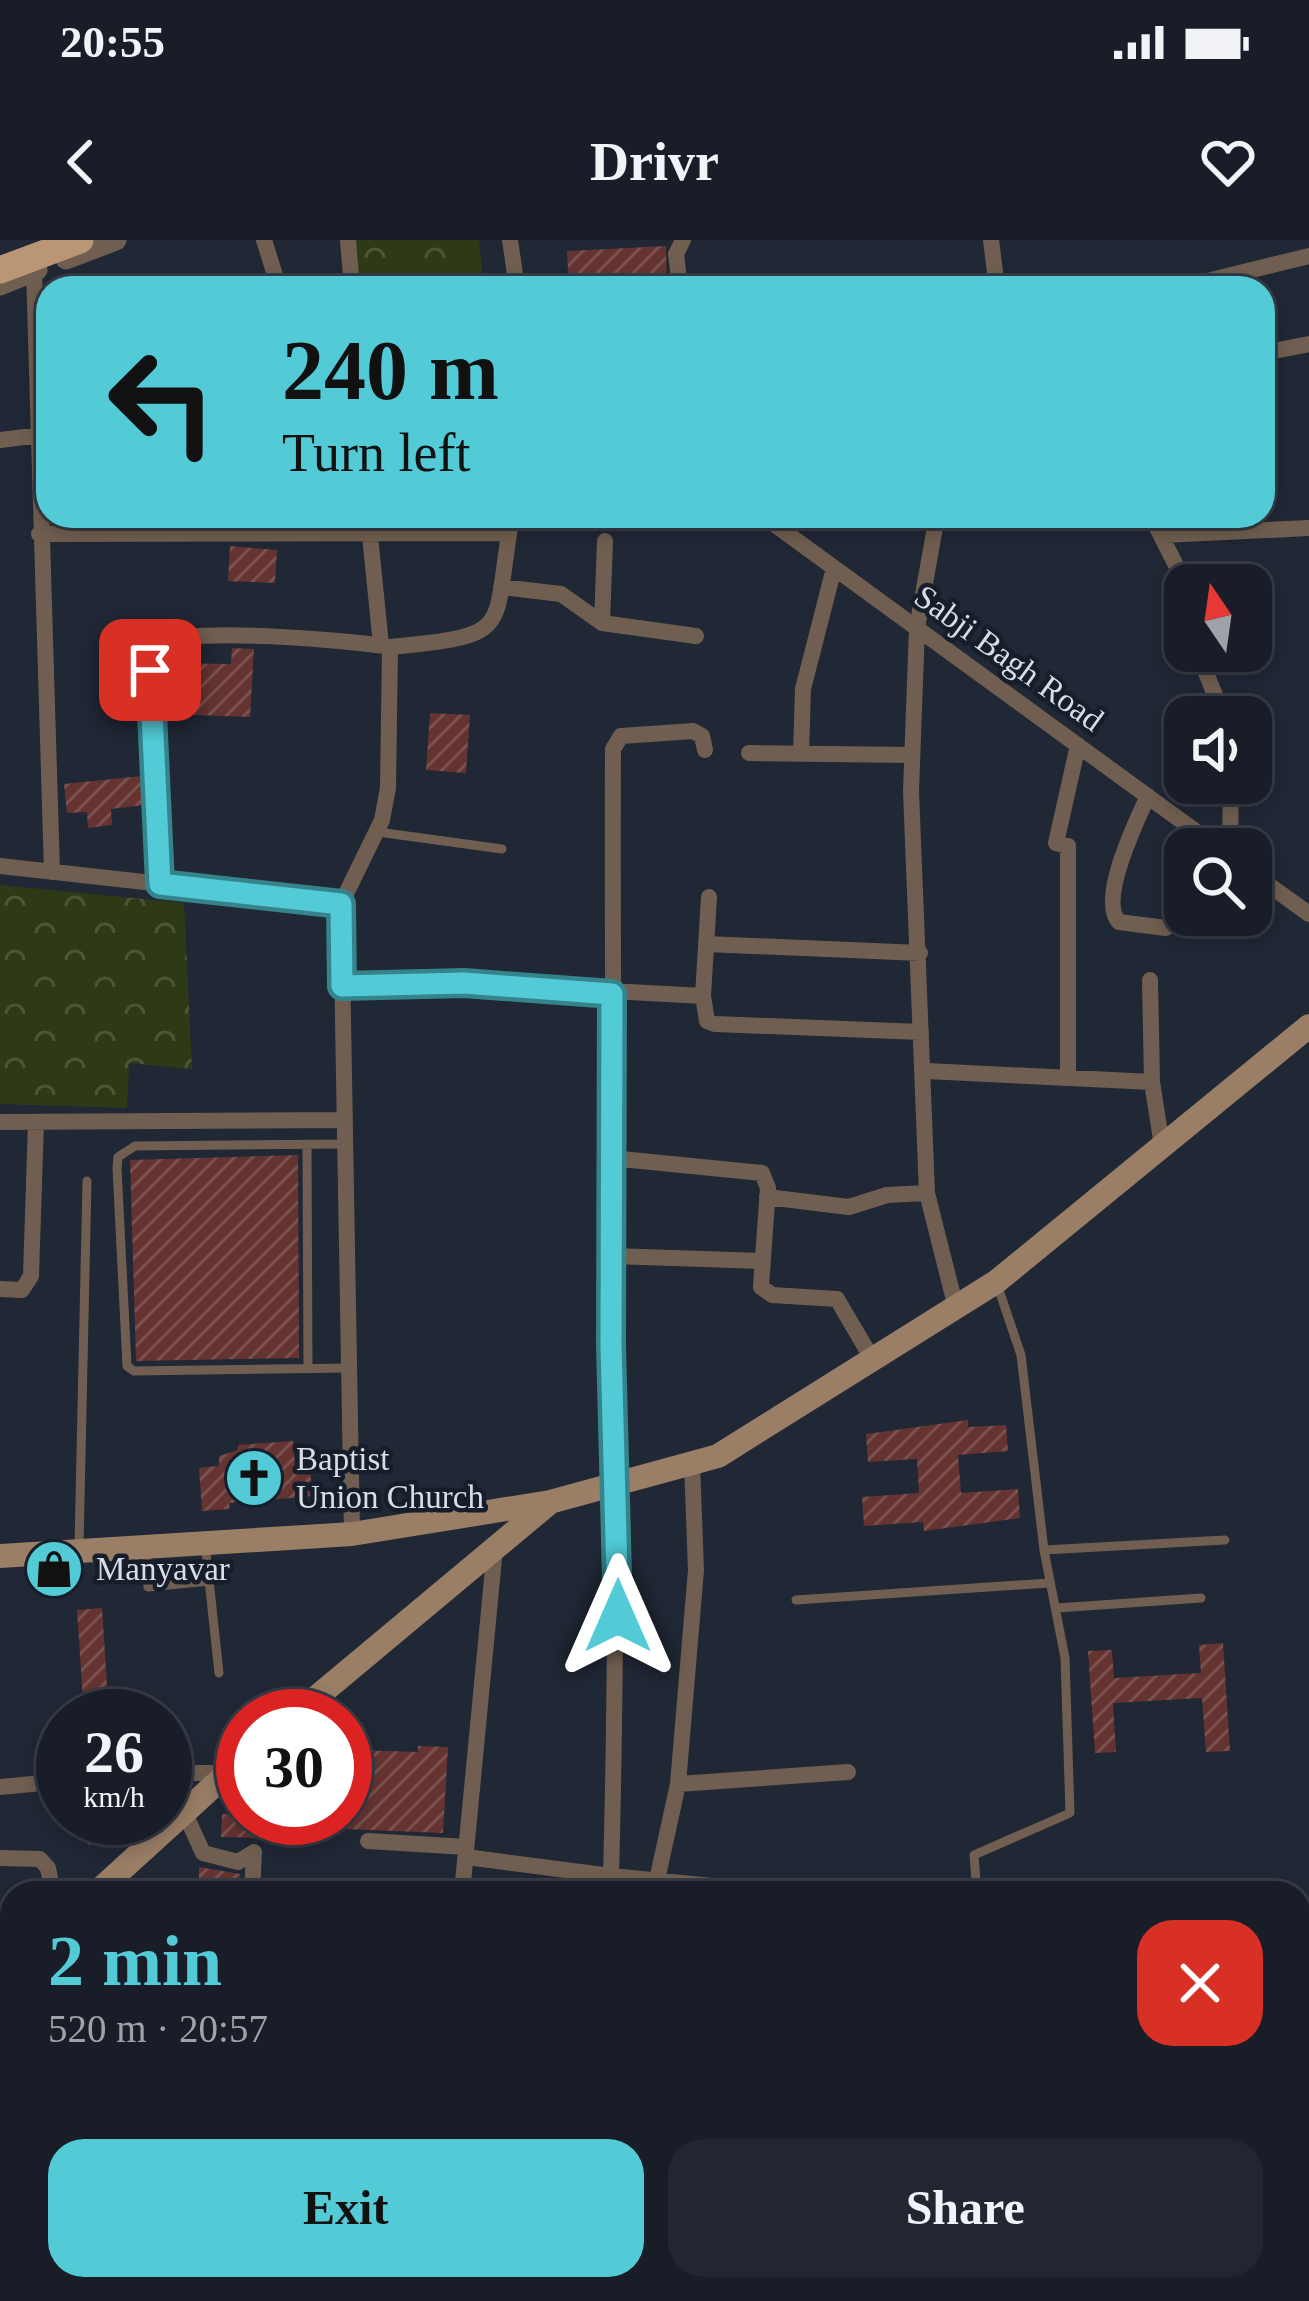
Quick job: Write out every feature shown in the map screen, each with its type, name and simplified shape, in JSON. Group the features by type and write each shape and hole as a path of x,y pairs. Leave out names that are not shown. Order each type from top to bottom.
{"main road":[{"path":"0,250 26,240"},
{"path":"0,270 80,240"},
{"path":"0,1556 352,1534 550,1502 692,1464 741,1444 996,1282 1309,1026"},
{"path":"326,1689 550,1502"},
{"path":"192,1801 216,1781"},
{"path":"109,1881 146,1845"}],"street":[{"path":"0,285 116,240"},
{"path":"264,240 275,276"},
{"path":"348,240 351,276"},
{"path":"510,240 515,276"},
{"path":"679,276 676,254 683,240"},
{"path":"991,240 996,276"},
{"path":"1228,276 1309,256"},
{"path":"34,271 36,312"},
{"path":"1275,351 1309,344"},
{"path":"0,440 36,436"},
{"path":"1162,535 1309,527"},
{"path":"39,528 52,872"},
{"path":"39,534 237,528"},
{"path":"352,1534 341,904 378,832 388,788 386,646 370,528"},
{"path":"160,884 150,670 160,643 172,637 210,637 386,646 469,639 486,632 497,614 509,528"},
{"name":"Sabji Bagh Road","path":"779,528 1191,828"},
{"path":"935,528 917,628 913,754 927,1193 956,1308"},
{"path":"1158,528 1176,564"},
{"path":"602,623 605,541"},
{"path":"800,753 809,652 834,568"},
{"path":"501,586 561,594 602,623 695,637"},
{"path":"611,1881 619,1572 612,1486 610,1158 615,741 693,730 702,736 705,750"},
{"path":"1068,1078 1068,846 1056,843 1078,746"},
{"path":"749,753 913,754"},
{"path":"1148,796 1124,851 1111,906 1120,922 1164,928"},
{"path":"0,866 341,904"},
{"path":"1272,887 1309,914"},
{"path":"709,897 707,1021 921,1032"},
{"path":"706,944 920,952"},
{"path":"1150,980 1152,1082 1162,1146"},
{"path":"342,986 464,983 704,996"},
{"path":"926,1071 1152,1082"},
{"path":"0,1122 345,1120"},
{"path":"0,1289 22,1290 31,1276 36,1122"},
{"path":"610,1158 749,1168 762,1173 767,1198 762,1261 765,1293 821,1296 845,1305 874,1362"},
{"path":"767,1198 849,1207 887,1195 927,1193"},
{"path":"614,1256 762,1261"},
{"path":"658,1880 678,1784 696,1570 692,1464"},
{"path":"463,1881 495,1548"},
{"path":"678,1784 848,1772"},
{"path":"0,1786 36,1783"},
{"path":"192,1829 203,1853 238,1862 254,1852 253,1881"},
{"path":"372,1841 466,1852 593,1881"},
{"path":"0,1858 40,1859 50,1881"},
{"path":"649,1881 663,1881"}],"lane":[{"path":"378,832 502,849"},
{"path":"345,1144 135,1146 118,1156 117,1168 127,1366 134,1371 349,1368"},
{"path":"307,1145 308,1369"},
{"path":"79,1551 88,1181"},
{"path":"975,1881 974,1855 1070,1814 1065,1658 1044,1550 1021,1355 996,1282"},
{"path":"1044,1550 1225,1540"},
{"path":"205,1543 218,1673"},
{"path":"146,1547 148,1587 208,1581"},
{"path":"796,1600 1049,1583"},
{"path":"1057,1608 1202,1598"}],"green space":[{"path":"349,240 479,240 483,276 354,276"},
{"path":"0,885 184,903 192,1069 129,1063 127,1108 0,1104"}],"building":[{"path":"666,246 667,276 568,276 567,251"},
{"path":"230,546 277,550 275,583 228,581"},
{"path":"232,648 254,649 250,717 165,714 166,663 231,664"},
{"path":"430,713 470,715 466,773 426,770"},
{"path":"142,776 144,805 111,809 112,825 88,828 87,812 67,813 64,784"},
{"path":"298,1155 299,1358 136,1361 130,1160"},
{"path":"968,1420 968,1427 1006,1425 1008,1451 958,1455 961,1493 1018,1489 1020,1518 924,1531 923,1522 864,1526 862,1497 919,1493 917,1459 868,1462 866,1434"},
{"path":"293,1441 295,1465 310,1471 313,1496 229,1503 230,1509 202,1511 199,1468 219,1466 219,1456 238,1450 238,1445"},
{"path":"102,1608 107,1689 82,1689 77,1610"},
{"path":"1223,1643 1230,1751 1206,1752 1202,1698 1113,1703 1116,1752 1095,1753 1088,1651 1112,1650 1114,1678 1201,1673 1199,1645"},
{"path":"418,1746 448,1747 443,1833 372,1830 372,1750 418,1752"},
{"path":"199,1867 240,1874 240,1881 199,1881"}],"place":[{"name":"Baptist Union Church","path":"254,1478"},
{"name":"Manyavar","path":"54,1569"}],"route":[{"path":"150,670 160,884 341,904 342,986 464,983 612,994 612,1486 618,1616"}]}
